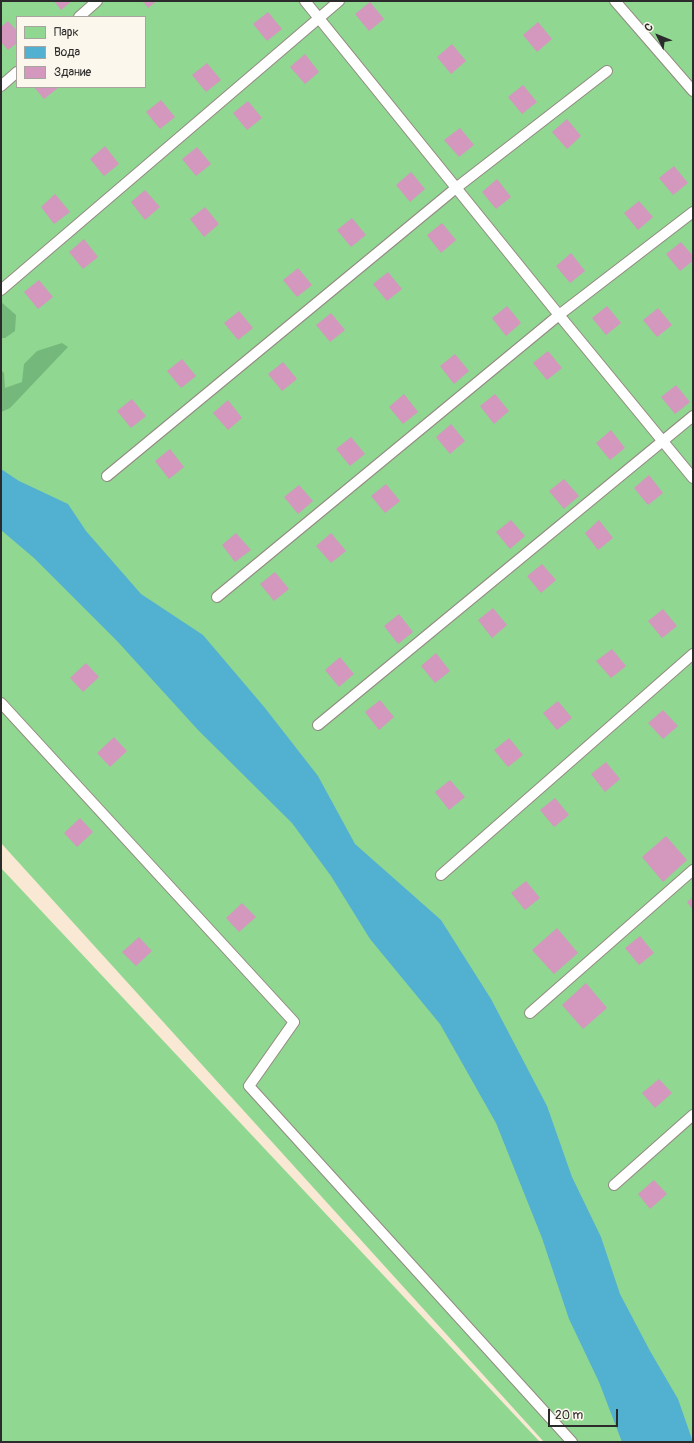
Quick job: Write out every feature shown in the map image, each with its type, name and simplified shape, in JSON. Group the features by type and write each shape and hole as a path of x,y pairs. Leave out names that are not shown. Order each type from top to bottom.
{"lane":[{"path":"80,16 98,1"},
{"path":"304,1 693,478"},
{"path":"1,290 339,1"},
{"path":"615,1 693,91"},
{"path":"107,476 456,188 608,71"},
{"path":"1,86 16,73"},
{"path":"217,597 559,315 693,212"},
{"path":"318,725 693,416"},
{"path":"441,875 693,654"},
{"path":"1,702 294,1022 249,1086 572,1442"},
{"path":"530,1013 693,870"},
{"path":"614,1185 693,1115"}],"green space":[{"path":"1,1 693,1 693,1442 544,1442 1,843"},
{"path":"1,302 16,315 15,331 5,338 1,338"},
{"path":"62,343 68,347 10,408 1,412 1,370 4,373 5,388 22,382 24,364 37,351"},
{"path":"1,868 540,1442 1,1442"}],"water":[{"path":"1,469 19,481 68,504 86,531 141,594 203,635 265,708 318,776 355,844 441,920 491,999 547,1106 572,1177 601,1237 620,1294 650,1351 678,1399 693,1442 622,1442 599,1382 569,1319 542,1238 496,1123 440,1024 370,939 331,876 292,823 198,730 118,642 34,558 1,530"}],"building":[{"path":"54,1 72,1 61,10"},
{"path":"143,1 157,1 148,8"},
{"path":"370,2 384,19 369,31 355,14"},
{"path":"268,12 282,29 267,41 253,24"},
{"path":"8,21 16,30 16,44 8,50 1,42 1,27"},
{"path":"538,22 552,39 537,52 523,35"},
{"path":"452,44 466,61 451,74 437,57"},
{"path":"305,54 319,72 305,84 290,67"},
{"path":"207,63 221,80 206,92 192,75"},
{"path":"523,85 537,102 522,114 508,97"},
{"path":"35,88 58,88 44,99"},
{"path":"161,100 175,117 160,129 146,112"},
{"path":"248,101 262,118 247,130 233,113"},
{"path":"567,119 581,136 567,149 552,132"},
{"path":"460,128 474,145 459,157 444,140"},
{"path":"105,146 119,164 104,176 90,159"},
{"path":"197,147 211,164 196,176 182,159"},
{"path":"674,166 688,183 673,195 659,178"},
{"path":"411,172 425,189 410,202 396,185"},
{"path":"497,179 511,197 496,209 482,192"},
{"path":"145,190 160,207 145,220 131,202"},
{"path":"55,194 70,212 54,224 41,207"},
{"path":"639,201 653,217 638,230 624,213"},
{"path":"205,207 219,224 204,237 190,219"},
{"path":"352,218 366,235 351,247 337,230"},
{"path":"442,223 456,240 441,253 427,235"},
{"path":"84,239 98,257 83,269 69,252"},
{"path":"681,242 693,256 693,261 680,271 666,254"},
{"path":"571,253 585,271 570,283 556,266"},
{"path":"298,268 312,285 297,297 283,280"},
{"path":"388,272 402,289 387,301 373,284"},
{"path":"39,280 53,297 38,309 24,292"},
{"path":"507,306 521,323 506,336 492,318"},
{"path":"607,306 621,323 606,335 592,318"},
{"path":"658,308 672,325 657,337 643,320"},
{"path":"239,311 253,328 238,340 224,323"},
{"path":"331,313 345,330 330,342 316,325"},
{"path":"548,351 562,368 547,380 533,363"},
{"path":"455,354 469,371 454,384 440,366"},
{"path":"182,359 196,376 181,388 167,371"},
{"path":"283,362 297,379 282,391 268,374"},
{"path":"676,385 690,402 675,414 661,397"},
{"path":"404,394 418,412 403,424 389,407"},
{"path":"495,394 509,411 494,424 480,406"},
{"path":"132,399 146,416 131,428 117,411"},
{"path":"228,400 242,418 228,430 213,413"},
{"path":"451,424 465,441 450,454 436,437"},
{"path":"611,430 625,448 610,460 596,443"},
{"path":"351,437 365,454 350,466 336,449"},
{"path":"170,449 184,467 169,479 155,461"},
{"path":"649,475 663,493 648,505 634,488"},
{"path":"564,479 579,496 564,509 549,491"},
{"path":"386,484 400,501 385,513 371,496"},
{"path":"299,485 313,501 298,514 284,497"},
{"path":"511,520 525,536 510,549 496,532"},
{"path":"599,520 613,538 598,550 585,533"},
{"path":"236,533 251,550 235,562 222,545"},
{"path":"331,533 346,551 331,563 316,546"},
{"path":"542,564 556,580 541,593 527,576"},
{"path":"275,572 289,589 274,601 260,584"},
{"path":"493,608 507,625 492,638 478,620"},
{"path":"663,609 677,626 662,638 648,621"},
{"path":"399,614 413,632 398,644 384,626"},
{"path":"612,649 626,666 611,678 596,661"},
{"path":"436,653 450,671 435,683 421,666"},
{"path":"340,657 354,674 339,687 325,670"},
{"path":"86,663 99,677 83,692 70,678"},
{"path":"380,700 394,717 379,730 365,712"},
{"path":"558,701 572,718 557,730 543,713"},
{"path":"663,710 678,726 663,739 648,723"},
{"path":"114,737 127,751 110,767 97,753"},
{"path":"509,738 523,755 508,767 494,750"},
{"path":"606,762 620,779 605,792 591,774"},
{"path":"450,780 465,797 449,810 435,792"},
{"path":"555,798 569,815 554,827 540,810"},
{"path":"80,818 93,832 77,847 64,833"},
{"path":"666,836 687,860 663,882 642,857"},
{"path":"526,881 540,898 525,910 511,893"},
{"path":"693,897 693,910 687,902"},
{"path":"242,903 256,917 239,932 226,918"},
{"path":"557,928 578,953 554,974 532,950"},
{"path":"640,936 654,953 639,965 625,948"},
{"path":"139,937 152,951 136,966 122,952"},
{"path":"586,983 607,1008 583,1029 562,1005"},
{"path":"659,1079 672,1093 655,1108 642,1093"},
{"path":"654,1180 667,1194 650,1209 638,1194"}]}
